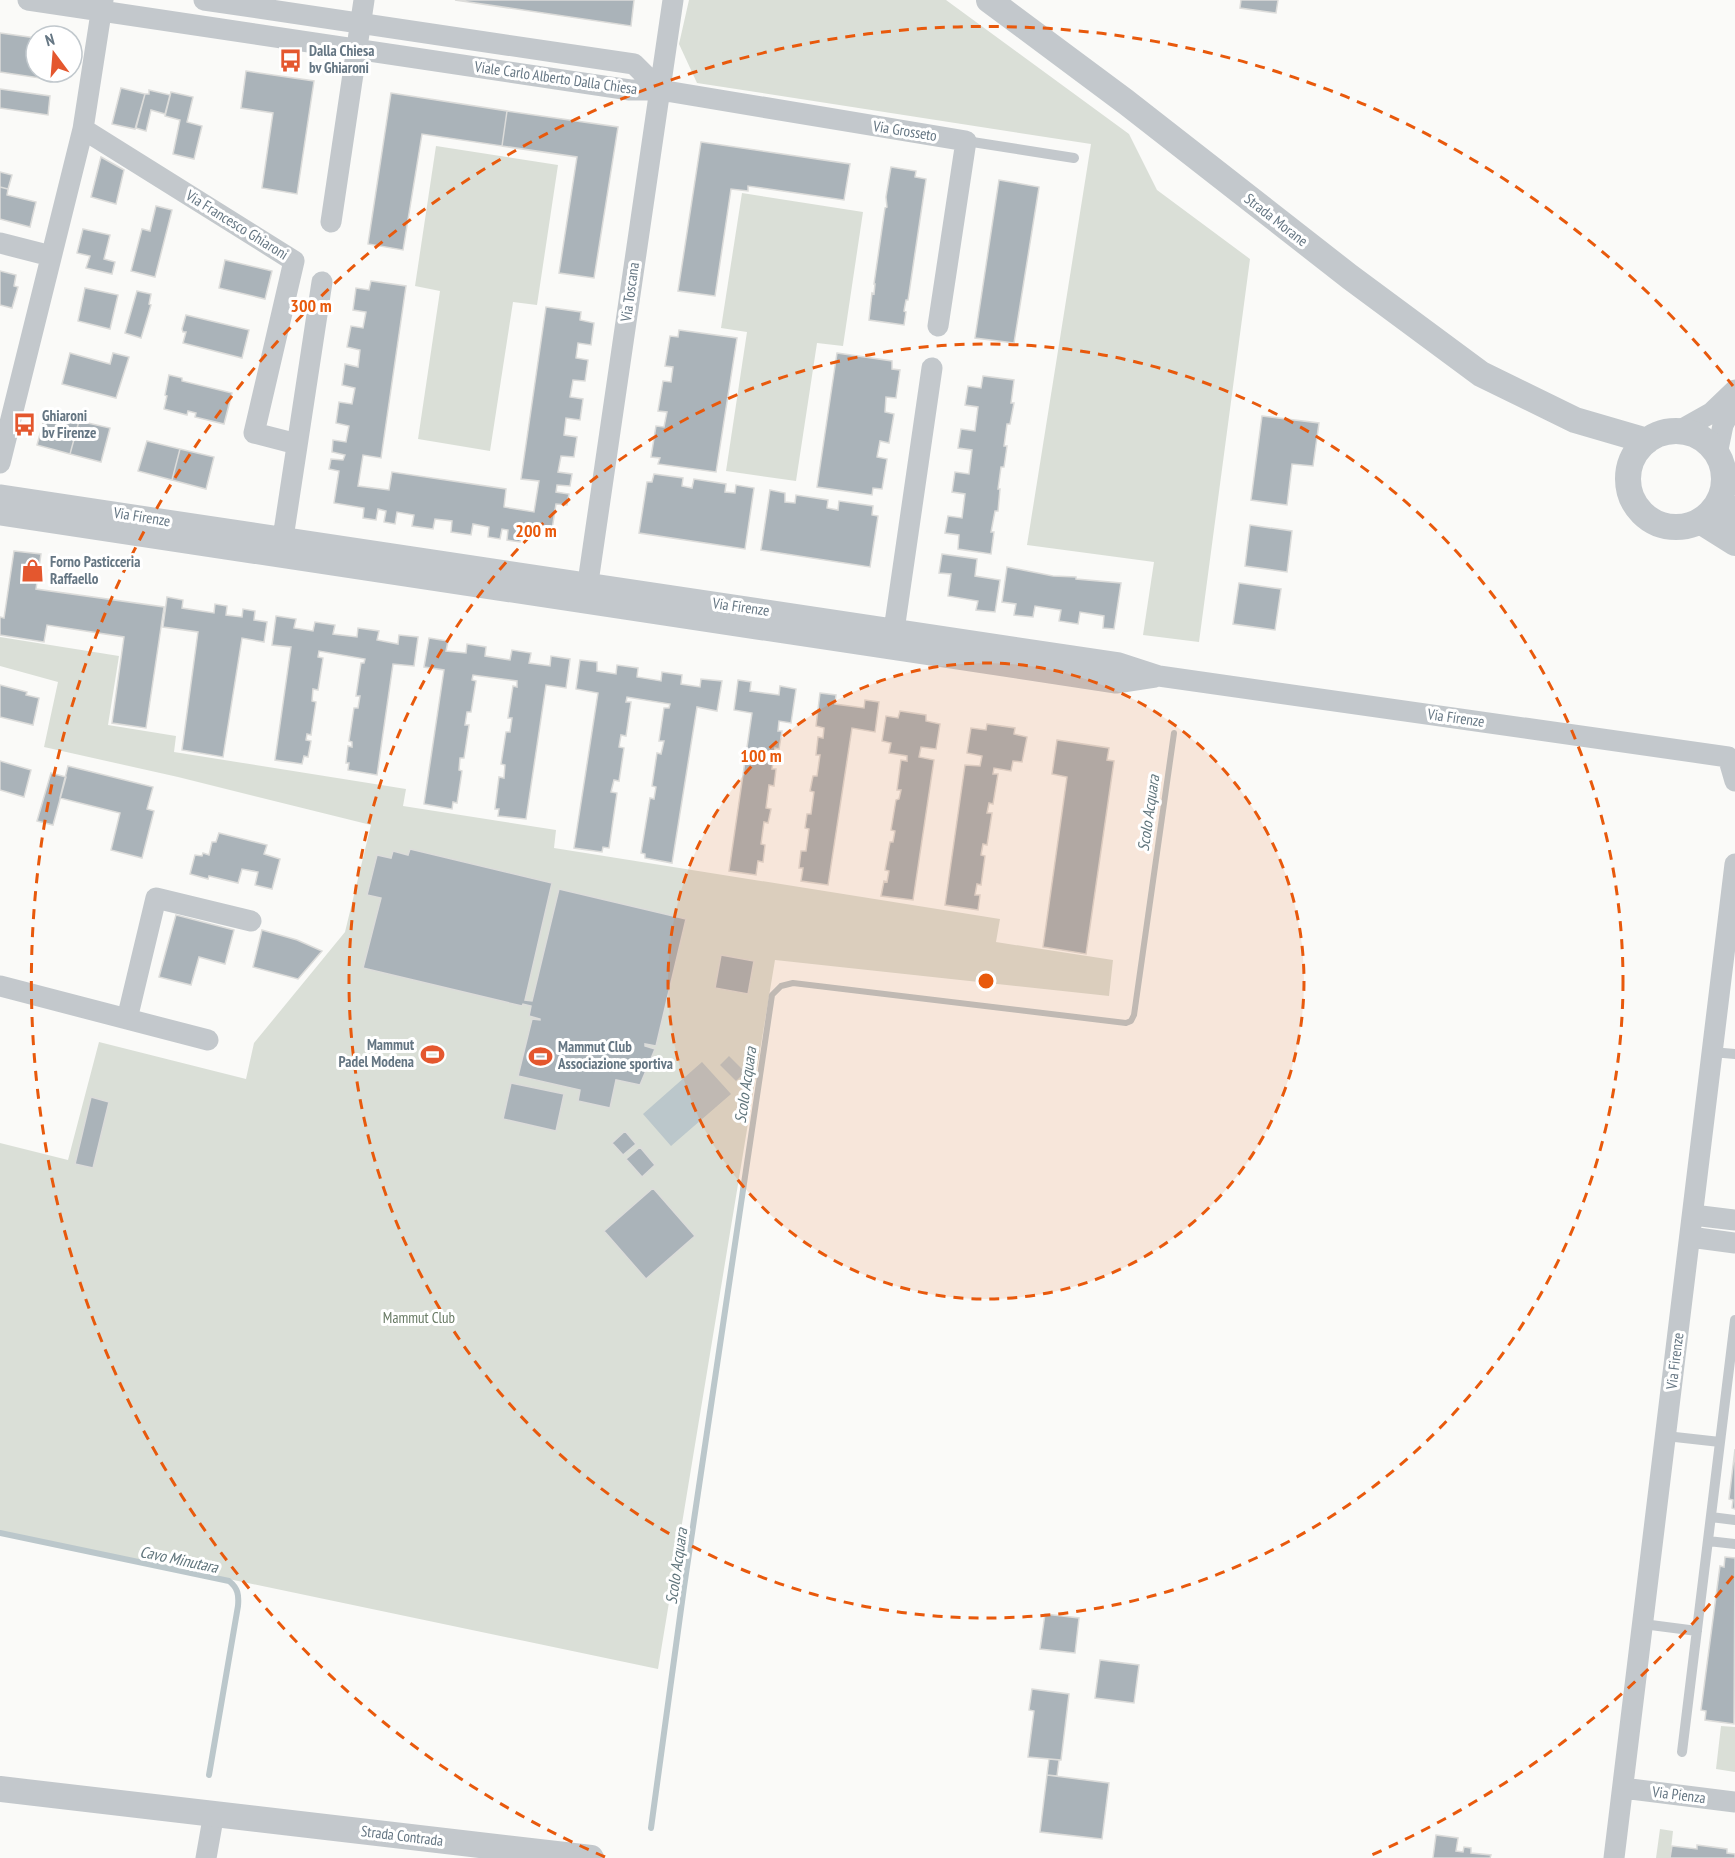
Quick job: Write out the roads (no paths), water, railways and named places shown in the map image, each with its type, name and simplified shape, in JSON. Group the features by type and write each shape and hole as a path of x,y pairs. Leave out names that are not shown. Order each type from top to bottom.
{"street":[{"name":"Viale Carlo Alberto Dalla Chiesa","path":"28,0 102,5 357,49 630,90 660,90"},
{"name":"Viale Carlo Alberto Dalla Chiesa","path":"204,0 634,64 660,90"},
{"path":"331,222 364,0"},
{"name":"Via Toscana","path":"586,593 673,0"},
{"name":"Strada Morane","path":"989,0 1126,102 1350,277 1481,374 1575,420 1647,441"},
{"path":"0,460 83,129 102,5"},
{"name":"Via Grosseto","path":"660,90 966,141"},
{"name":"Via Francesco Ghiaroni","path":"83,129 294,261 254,433 297,444"},
{"path":"938,326 966,141"},
{"path":"0,243 51,256"},
{"path":"282,548 322,282"},
{"path":"892,639 932,368"},
{"path":"1679,431 1711,413 1735,390"},
{"path":"1717,454 1723,425 1735,402"},
{"name":"Strada Morane","path":"1575,420 1598,437 1629,466"},
{"path":"1679,431 1701,438 1717,454 1723,468 1728,508 1712,511 1700,521 1684,526 1667,526 1651,520 1639,510 1631,497 1628,482 1629,466 1636,452 1647,441 1662,433 1679,431"},
{"name":"Via Firenze","path":"0,495 282,548"},
{"name":"Via Firenze","path":"0,515 282,548 892,639 1119,663 1159,676 1728,757 1735,781"},
{"path":"1700,521 1735,543"},
{"name":"Via Firenze","path":"1614,1858 1712,1052 1732,915 1735,864"},
{"path":"127,1019 156,898 252,921"},
{"path":"0,986 208,1040"},
{"path":"1693,1215 1735,1220"},
{"path":"1690,1237 1735,1243"},
{"name":"Via Pienza","path":"1623,1788 1735,1802"},
{"name":"Strada Contrada","path":"0,1789 591,1858"},
{"path":"206,1858 214,1813"}],"lane":[{"path":"966,141 1074,158"},
{"path":"1712,1052 1735,1054"},
{"path":"1682,1752 1735,1320"},
{"path":"1666,1436 1720,1442"},
{"path":"1711,1517 1735,1520"},
{"path":"1708,1541 1735,1544"},
{"path":"1643,1624 1697,1631"}],"waterway":[{"name":"Scolo Acquara","path":"651,1828 684,1587 772,995 781,986 793,983 1126,1023 1131,1021 1134,1015 1174,733"},
{"name":"Cavo Minutara","path":"0,1533 229,1581 234,1586 238,1595 238,1606 209,1775"}],"place":[{"name":"Dalla Chiesa bv Ghiaroni","path":"291,60"},
{"name":"Ghiaroni bv Firenze","path":"24,425"},
{"name":"Forno Pasticceria Raffaello","path":"32,571"},
{"name":"Mammut Padel Modena","path":"432,1054"},
{"name":"Mammut Club Associazione sportiva","path":"540,1056"}],"park label":[{"name":"Mammut Club","path":"419,1318"}]}
